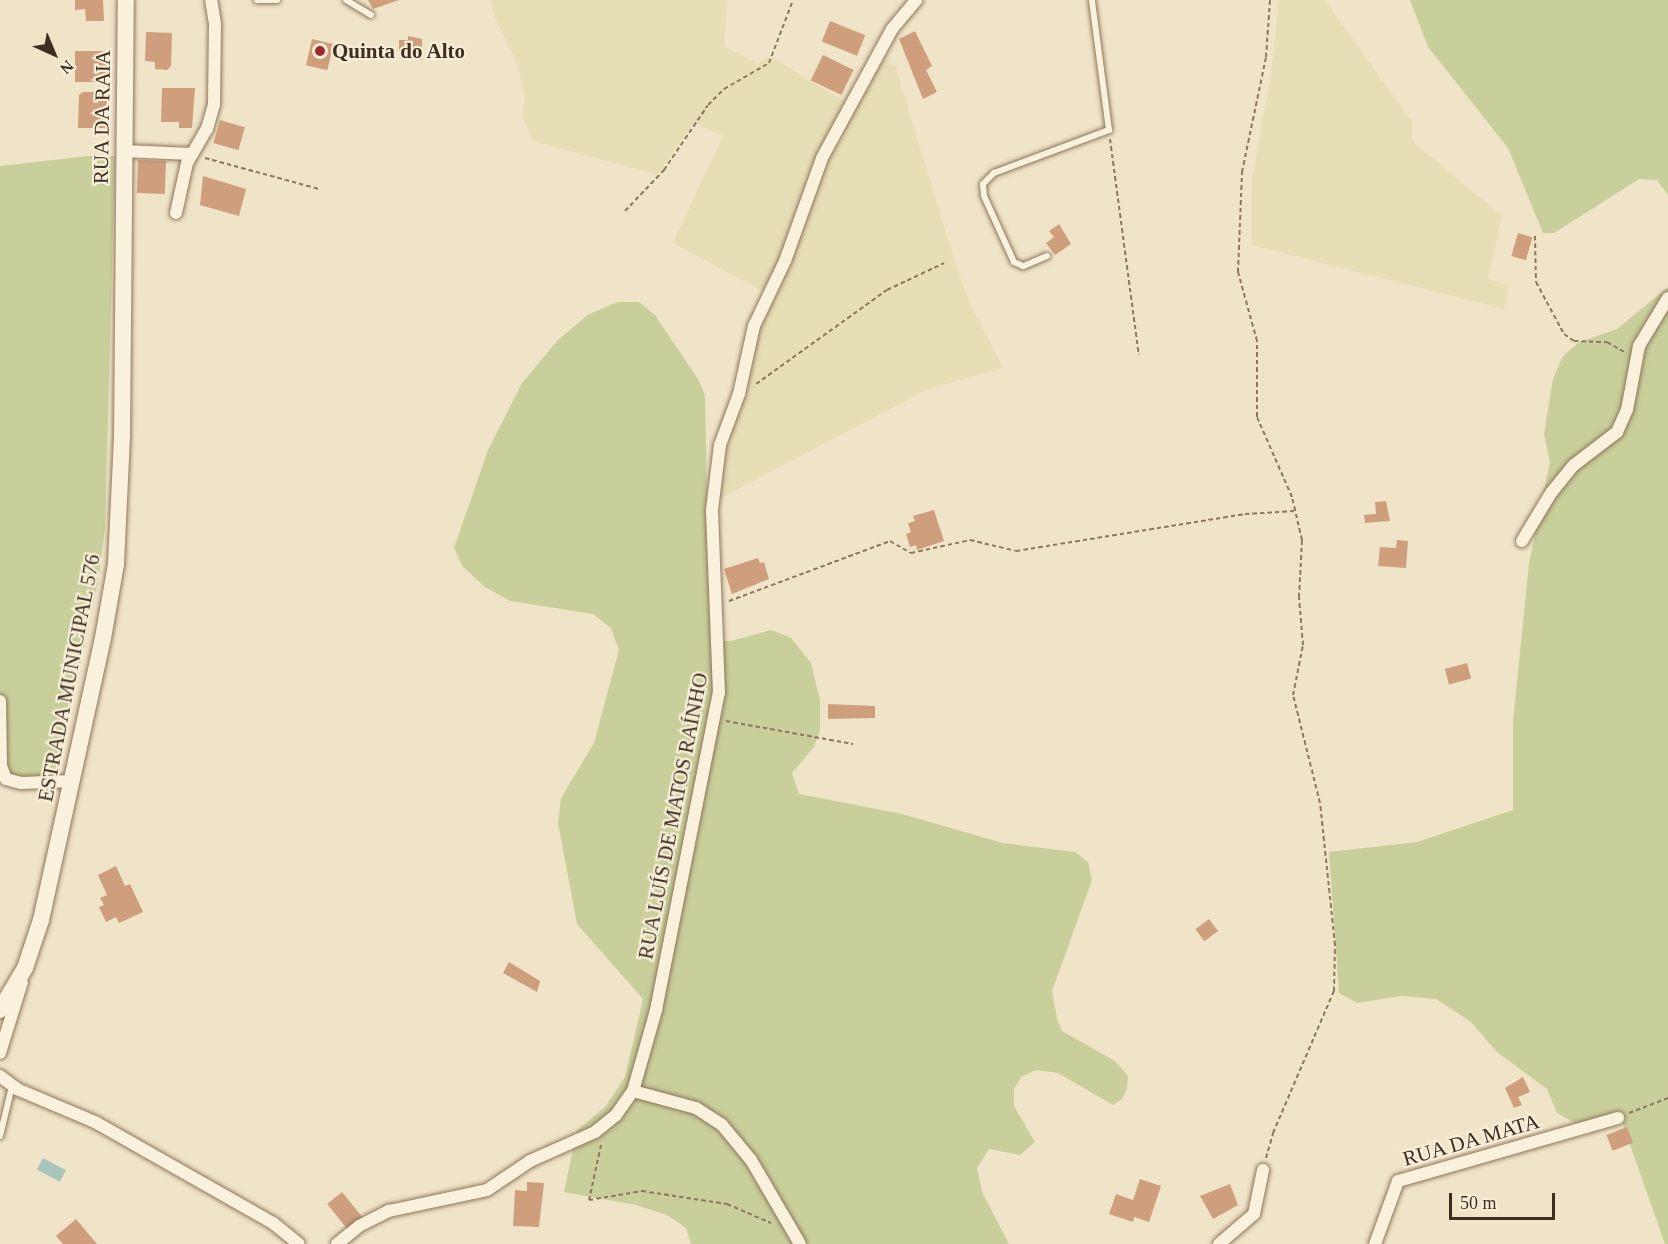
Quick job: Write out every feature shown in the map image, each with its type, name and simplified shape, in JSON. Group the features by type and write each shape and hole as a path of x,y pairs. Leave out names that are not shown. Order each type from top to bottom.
{"main road":[{"name":"RUA DA RAIA","path":"123,234 126,0"},
{"name":"ESTRADA MUNICIPAL 576","path":"0,1010 25,968 37,936 108,614 118,538 123,234"}],"street":[{"path":"176,213 191,154 210,122 215,97 215,24 211,0"},
{"name":"RUA LUÍS DE MATOS RAÍNHO","path":"633,1091 656,1010 714,719 721,671 714,481 720,445 741,390 754,326 782,268 822,158 892,29 916,0"},
{"path":"124,151 191,154"},
{"path":"1522,541 1551,493 1574,465 1617,432 1627,410 1635,362 1647,331 1668,298"},
{"path":"0,701 1,766 6,779 21,783 73,781"},
{"path":"0,1053 37,936"},
{"path":"0,1076 12,1086 95,1122 273,1224 299,1244"},
{"path":"337,1244 365,1223 389,1212 482,1192 530,1161 578,1142 605,1126 633,1091 689,1105 722,1125 746,1153 797,1240"},
{"name":"RUA DA MATA","path":"1375,1244 1398,1181 1618,1118"},
{"path":"1219,1244 1254,1214 1263,1170"}],"lane":[{"path":"257,0 277,0"},
{"path":"346,0 370,15"},
{"path":"1047,256 1027,265 1014,262 984,196 983,184 994,173 1109,130 1092,0"},
{"path":"0,1136 12,1086"}],"path":[{"path":"625,211 664,170 708,105 724,89 769,63 793,0"},
{"path":"1263,1170 1273,1133 1334,991 1335,945 1320,803 1293,695 1303,645 1299,597 1302,540 1295,511 1257,417 1257,341 1238,272 1242,172 1266,57 1270,0"},
{"path":"1109,130 1139,355"},
{"path":"191,154 319,189"},
{"path":"1535,236 1536,282 1564,334 1574,340 1607,342 1635,362"},
{"path":"741,390 776,373 894,286 944,263"},
{"path":"717,605 890,541 910,553 970,540 1016,551 1245,514 1295,511"},
{"path":"714,719 853,744"},
{"path":"1618,1118 1668,1098"},
{"path":"605,1126 589,1200 642,1191 727,1204 797,1240"}],"shaded area":[{"path":"491,0 727,0 724,46 757,63 770,56 854,107 882,60 895,65 954,259 971,306 1003,368 928,389 719,499 723,454 747,395 766,293 673,243 723,136 694,123 658,175 533,141 522,116 525,99 518,65 494,16"},
{"path":"1279,0 1325,0 1412,122 1412,141 1502,216 1488,279 1509,285 1504,309 1251,245 1252,179 1271,74"}],"green space":[{"path":"1410,0 1668,0 1668,195 1657,180 1639,179 1554,233 1543,233 1508,148 1428,47"},
{"path":"88,156 115,156 105,529 98,582 56,777 0,776 0,166"},
{"path":"1668,287 1668,1244 1665,1244 1622,1122 1587,1130 1557,1113 1547,1089 1497,1052 1470,1021 1436,999 1401,996 1357,1003 1339,993 1329,852 1417,842 1513,810 1513,722 1529,563 1550,462 1544,434 1553,379 1563,356 1579,342 1617,329"},
{"path":"618,302 639,302 655,315 698,379 705,395 708,549 715,641 731,641 771,630 791,638 811,663 820,700 820,730 814,747 792,773 799,794 902,814 1003,843 1075,852 1088,862 1092,880 1052,991 1057,1019 1062,1031 1115,1061 1128,1076 1127,1089 1122,1099 1113,1105 1058,1073 1036,1070 1021,1077 1014,1089 1014,1106 1035,1142 1020,1155 989,1149 977,1168 982,1192 1009,1244 691,1244 686,1228 667,1215 636,1205 564,1192 577,1130 605,1107 625,1077 643,999 577,924 558,823 561,798 594,743 619,650 611,628 593,614 510,601 485,587 463,567 454,548 488,450 522,383 558,340 589,314"}],"water":[{"path":"43,1158 66,1170 60,1182 37,1169"}],"building":[{"path":"75,0 103,0 104,21 86,21 85,9 75,10"},
{"path":"368,0 399,0 373,9"},
{"path":"830,21 865,35 857,56 822,41"},
{"path":"915,31 932,66 926,70 937,92 923,99 899,39"},
{"path":"146,32 172,33 171,66 167,70 155,69 155,62 145,61"},
{"path":"408,36 422,39 422,60 399,55 399,40 408,40"},
{"name":"Quinta do Alto","path":"312,39 333,44 327,70 306,65"},
{"path":"75,51 107,51 107,82 75,82"},
{"path":"823,55 854,70 841,95 811,80"},
{"path":"162,88 195,88 192,128 179,128 179,122 161,122"},
{"path":"83,92 107,92 107,128 78,128 79,95"},
{"path":"220,120 245,127 238,150 213,143"},
{"path":"138,160 166,161 165,194 137,193"},
{"path":"203,176 246,189 239,216 200,205"},
{"path":"1059,224 1071,244 1055,255 1046,243 1054,237 1049,231"},
{"path":"1518,233 1532,237 1526,260 1511,256"},
{"path":"1386,501 1390,521 1365,523 1364,515 1376,514 1375,502"},
{"path":"934,510 944,541 917,550 916,545 910,547 906,534 911,532 908,523 915,521 913,516"},
{"path":"1397,540 1408,541 1406,568 1378,566 1380,547 1396,548"},
{"path":"758,558 760,563 764,562 769,579 732,594 724,569"},
{"path":"1467,663 1471,678 1449,684 1445,669"},
{"path":"828,704 875,706 875,718 828,719"},
{"path":"116,866 125,886 130,884 143,912 119,923 116,917 106,922 99,907 104,905 100,898 107,895 98,875"},
{"path":"1209,919 1218,931 1204,941 1195,929"},
{"path":"509,962 540,981 537,992 503,973"},
{"path":"1523,1077 1530,1092 1518,1097 1522,1105 1514,1108 1505,1088"},
{"path":"1627,1127 1633,1143 1613,1151 1606,1135"},
{"path":"1140,1179 1161,1186 1149,1222 1134,1217 1133,1222 1109,1214 1116,1194 1133,1200"},
{"path":"527,1182 544,1183 539,1227 513,1226 515,1190 527,1191"},
{"path":"1230,1184 1238,1205 1213,1219 1200,1196"},
{"path":"342,1192 364,1219 349,1231 327,1204"},
{"path":"76,1219 97,1244 63,1244 56,1236"}],"place":[{"name":"Quinta do Alto","path":"320,51"}]}
